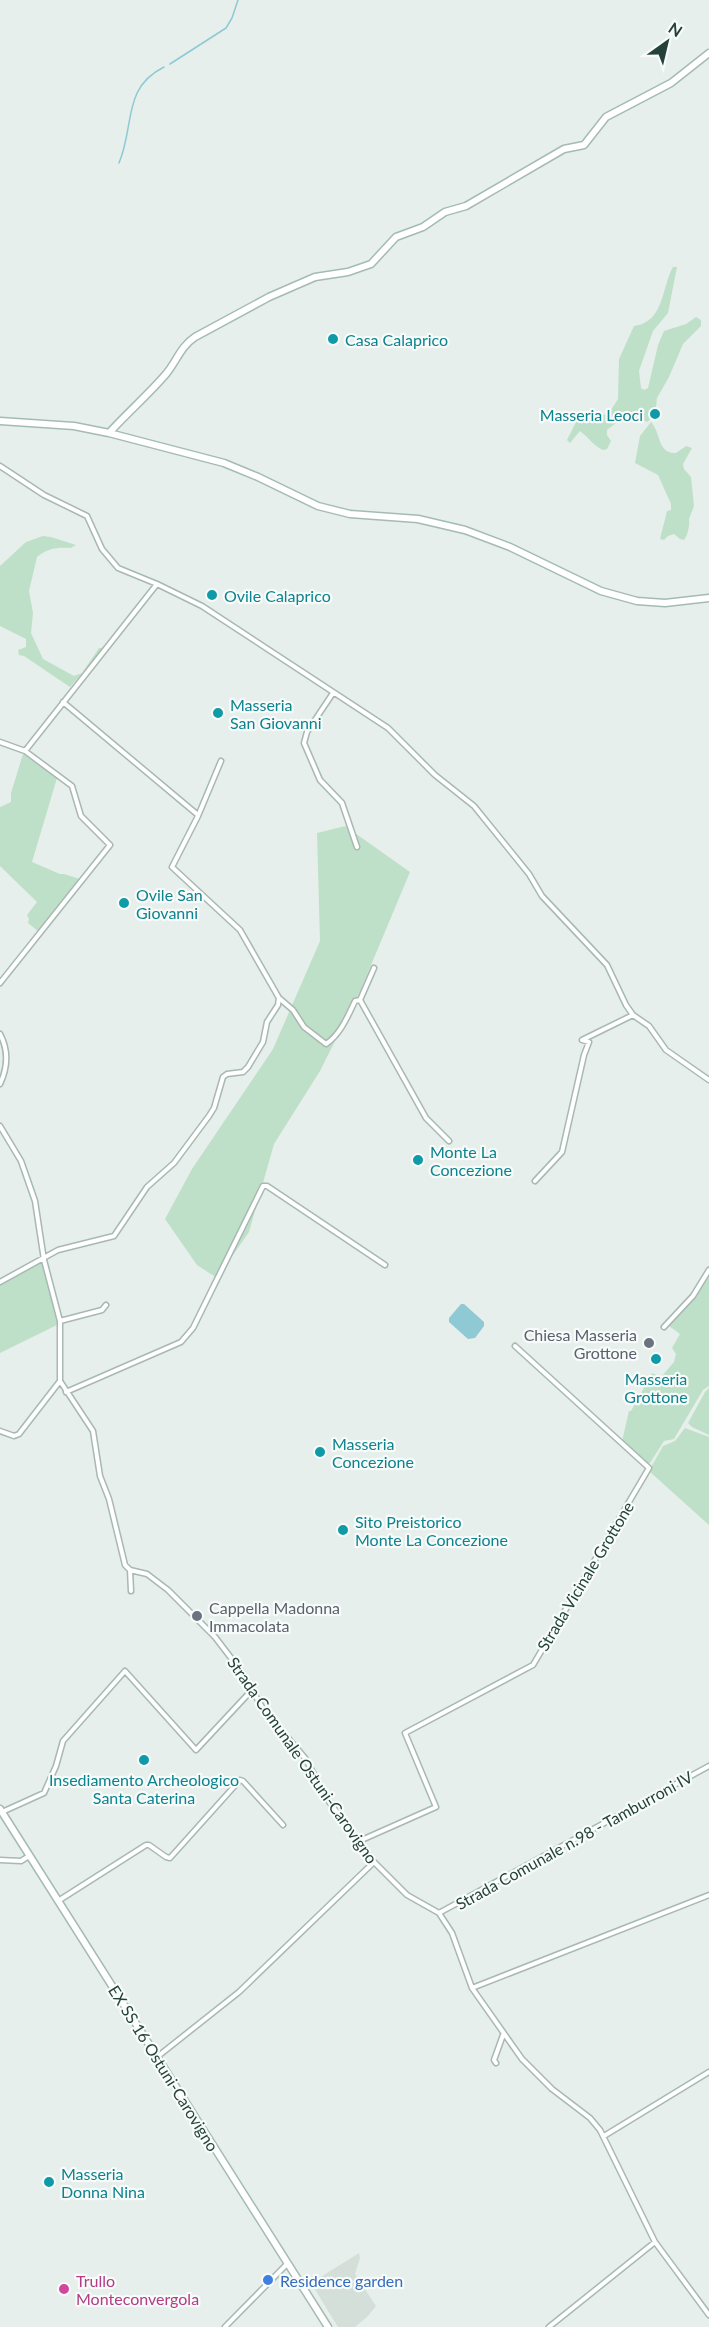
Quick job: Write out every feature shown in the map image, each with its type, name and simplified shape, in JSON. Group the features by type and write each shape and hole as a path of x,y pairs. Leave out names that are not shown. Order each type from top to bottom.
{"street":[{"path":"109,433 168,371 186,343 195,337 269,297 315,277 348,273 371,264 396,237 423,227 445,212 466,206 564,149 584,145 606,117 671,83 709,53"},
{"path":"0,421 74,426 109,433 224,463 318,506 350,514 418,519 465,530 510,547 601,591 637,601 665,603 709,598"},
{"path":"0,466 44,495 87,516 102,549 118,568 202,606 388,728 435,775 474,806 529,874 542,896 607,965 633,1015 649,1026 666,1050 709,1080"},
{"path":"25,751 157,584"},
{"path":"333,693 307,732 304,743 320,780 342,803 357,847"},
{"path":"63,702 198,816"},
{"path":"0,742 25,751 72,786 81,816 110,845 0,982"},
{"path":"221,761 198,816 172,867 240,930 279,998 285,1002 304,1027 326,1044 338,1033 355,1001 360,1000 374,968"},
{"path":"0,1282 44,1260 58,1250 111,1237 116,1233 147,1187 174,1163 209,1116 214,1108 223,1077 227,1074 243,1072 248,1067 263,1042 267,1022 279,998"},
{"path":"360,1000 426,1118 449,1141"},
{"path":"535,1181 562,1152 589,1042 582,1040 633,1015"},
{"path":"0,1034 4,1042 7,1068 0,1084"},
{"path":"0,1126 21,1161 31,1191 44,1260 60,1321 60,1381 93,1431 100,1476 109,1498 125,1564 130,1570 131,1591"},
{"path":"66,1392 181,1342 193,1328 263,1186 267,1186 386,1265"},
{"path":"664,1327 693,1296 709,1270"},
{"path":"60,1321 102,1311 106,1305"},
{"name":"Strada Vicinale Grottone","path":"357,1842 436,1807 405,1734 532,1665 649,1468 515,1346"},
{"path":"0,1431 14,1436 19,1434 60,1381"},
{"name":"Strada Comunale Ostuni-Carovigno","path":"130,1570 147,1574 215,1637 241,1671 251,1691 305,1758 330,1803 357,1842 407,1895 440,1913"},
{"path":"1,1810 44,1793 56,1766 62,1743 125,1671 196,1750 251,1691"},
{"name":"Strada Comunale n.98 - Tamburroni IV","path":"440,1913 709,1766"},
{"path":"57,1901 146,1845 170,1857 240,1780 283,1825"},
{"name":"EX SS 16 Ostuni-Carovigno","path":"1,1810 328,2327"},
{"path":"0,1860 21,1862 30,1856"},
{"path":"157,2057 239,1992 374,1862"},
{"path":"472,1988 709,1895"},
{"path":"440,1913 452,1933 472,1988 530,2068 552,2089 590,2118 604,2136 655,2242 709,2315"},
{"path":"496,2063 494,2060 504,2034"},
{"path":"604,2136 709,2072"},
{"path":"549,2327 655,2242"},
{"path":"225,2327 288,2263"}],"shaded area":[{"path":"359,2253 360,2258 355,2274 376,2306 355,2327 338,2327 311,2283"}],"green space":[{"path":"673,267 677,267 668,313 653,331 639,371 641,388 644,390 648,388 658,345 664,331 686,324 696,317 701,320 701,326 683,344 657,398 656,407 649,412 653,417 647,422 631,417 616,423 607,430 611,441 607,449 600,449 580,431 570,443 567,440 577,420 590,419 609,413 618,399 619,359 634,326 651,319 656,313"},
{"path":"651,422 665,450 676,453 686,446 692,448 683,464 691,477 694,506 684,540 674,534 664,540 660,539 671,504 658,475 635,463 640,436"},
{"path":"43,536 76,545 71,548 49,550 37,557 29,591 33,613 31,633 43,659 74,676 82,673 99,648 102,648 126,622 70,687 24,656 19,655 18,650 26,647 26,639 0,626 0,566 26,542"},
{"path":"23,754 57,778 32,862 60,874 80,879 39,932 28,923 27,915 37,902 0,866 0,807 11,802 11,793"},
{"path":"345,826 410,872 361,989 320,1071 274,1144 249,1232 217,1278 197,1265 165,1219 192,1169 273,1049 320,941 317,833"},
{"path":"44,1260 59,1324 0,1353 0,1283"},
{"path":"709,1277 709,1386 703,1390 674,1439 664,1441 648,1464 622,1441 629,1411 652,1373 661,1377 674,1362 676,1354 672,1348 680,1334 669,1326 694,1299"},
{"path":"709,1388 709,1435 688,1423"},
{"path":"685,1428 709,1437 709,1525 649,1471 663,1446 675,1441"}],"water":[{"path":"461,1304 464,1304 484,1322 484,1326 475,1338 468,1339 449,1322 449,1318"}],"waterway":[{"path":"170,64 226,28 238,0"},
{"path":"119,163 136,97 151,76 164,67"}],"place":[{"name":"Casa Calaprico","path":"333,339"},
{"name":"Masseria Leoci","path":"655,414"},
{"name":"Ovile Calaprico","path":"212,595"},
{"name":"Masseria San Giovanni","path":"218,713"},
{"name":"Ovile San Giovanni","path":"124,903"},
{"name":"Monte La Concezione","path":"418,1160"},
{"name":"Chiesa Masseria Grottone","path":"649,1343"},
{"name":"Masseria Grottone","path":"656,1359"},
{"name":"Masseria Concezione","path":"320,1452"},
{"name":"Sito Preistorico Monte La Concezione","path":"343,1530"},
{"name":"Cappella Madonna Immacolata","path":"197,1616"},
{"name":"Insediamento Archeologico Santa Caterina","path":"144,1760"},
{"name":"Masseria Donna Nina","path":"49,2182"},
{"name":"Residence garden","path":"268,2280"},
{"name":"Trullo Monteconvergola","path":"64,2289"}]}
